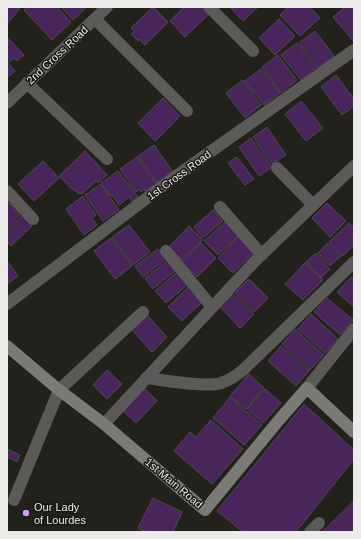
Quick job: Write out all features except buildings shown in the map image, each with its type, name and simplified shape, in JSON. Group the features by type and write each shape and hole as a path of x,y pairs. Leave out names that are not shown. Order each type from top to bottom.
{"street":[{"name":"2nd Cross Road","path":"7,103 107,7"},
{"path":"210,7 253,51"},
{"path":"95,19 186,111"},
{"name":"1st Cross Road","path":"7,304 172,179 354,50"},
{"path":"27,84 107,159"},
{"path":"104,424 262,255 354,166"},
{"path":"277,168 313,205"},
{"path":"7,191 33,219"},
{"path":"220,207 262,255"},
{"path":"166,251 212,307"},
{"path":"146,378 205,384 219,383 231,379 243,370 354,262"},
{"path":"14,500 59,390 143,312"},
{"path":"354,329 307,388 354,432"},
{"name":"1st Main Road","path":"7,346 59,390 104,424 205,510 307,388"},
{"path":"310,532 319,523"}],"place":[{"name":"Our Lady of Lourdes","path":"26,513"}]}
